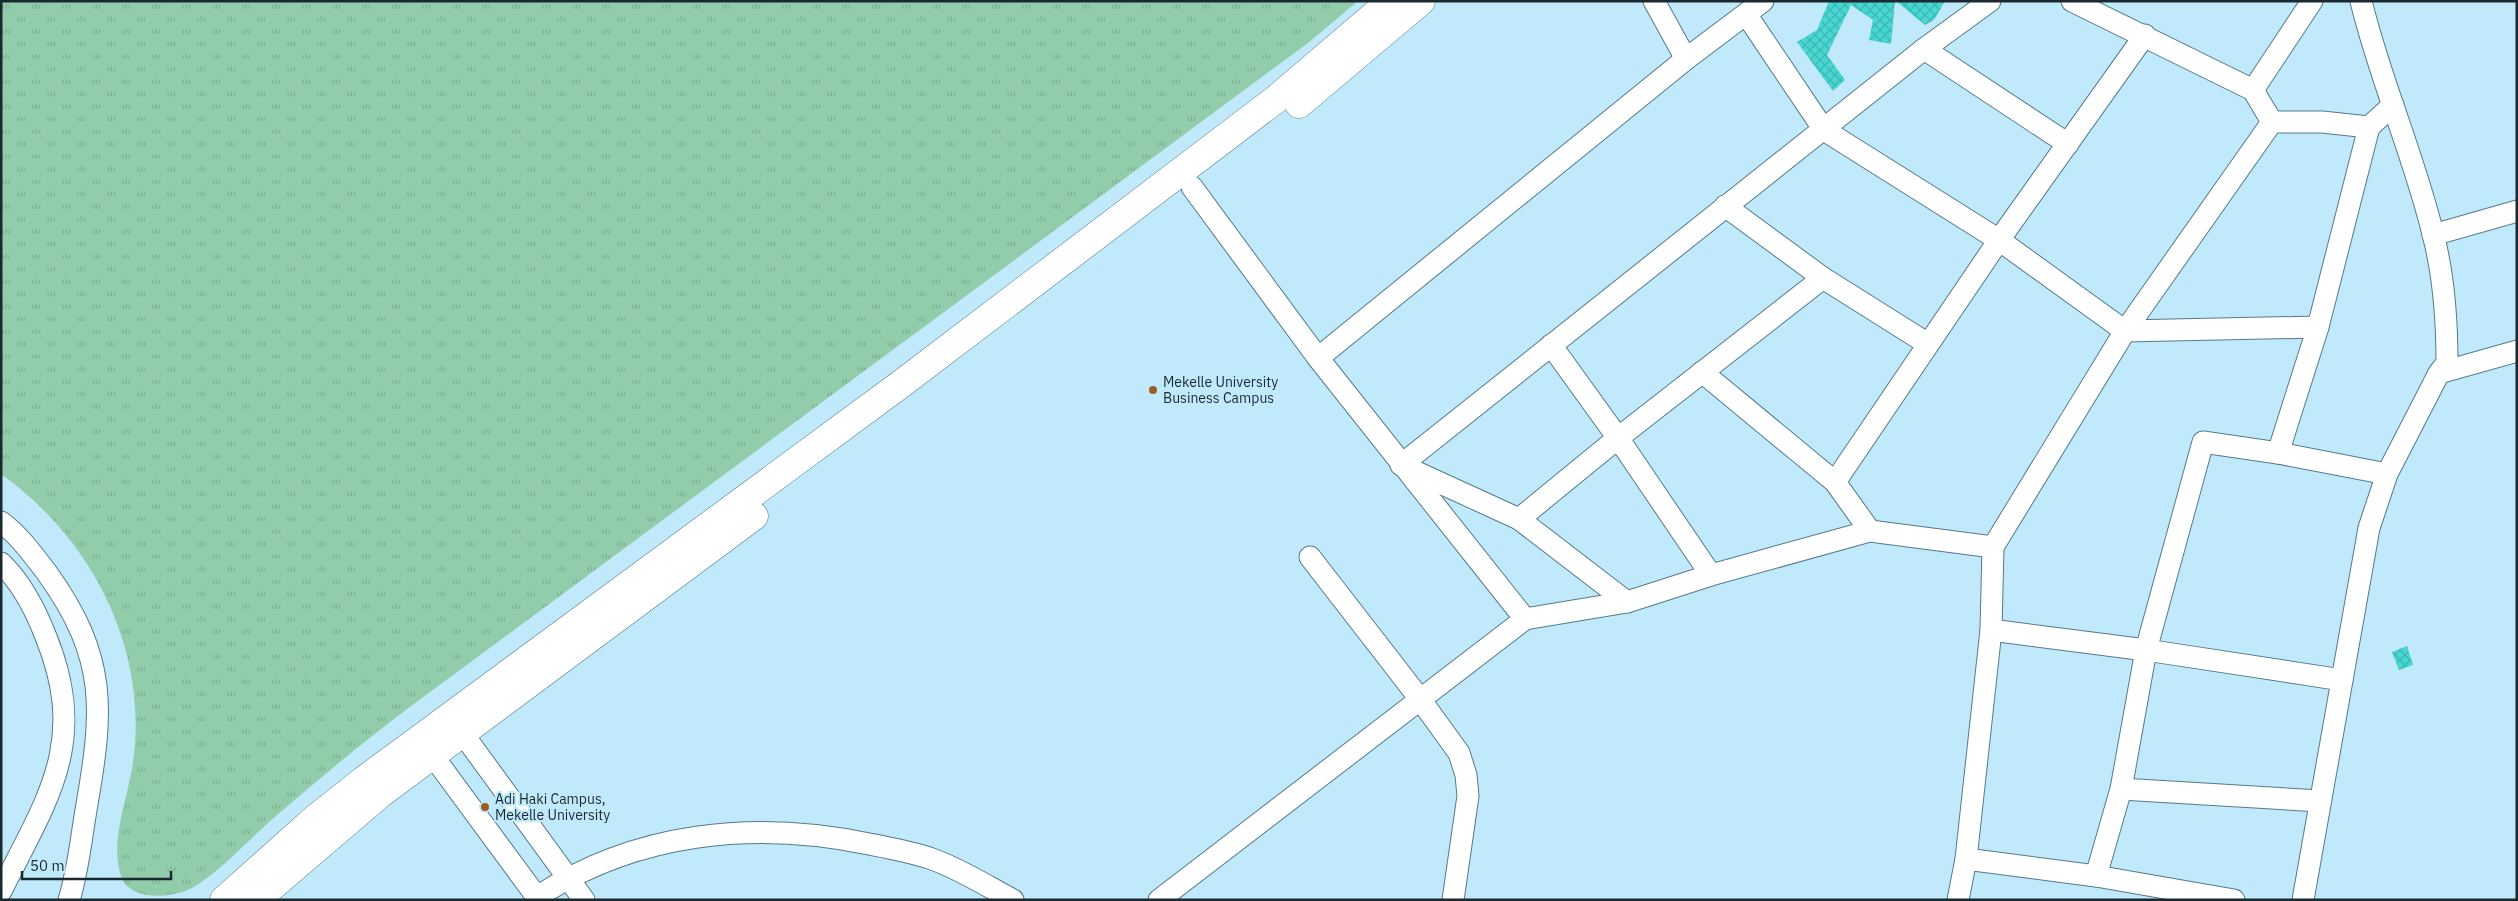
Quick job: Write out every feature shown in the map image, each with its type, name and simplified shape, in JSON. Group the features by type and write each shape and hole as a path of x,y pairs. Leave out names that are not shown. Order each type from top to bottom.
{"main road":[{"path":"224,900 316,818 364,780 893,390 1267,106 1391,1"},
{"path":"256,900 380,794 463,734 1192,187 1282,118 1421,1"}],"street":[{"path":"1654,1 1686,59"},
{"path":"1401,465 1924,49 1990,1"},
{"path":"2072,1 2146,35 2253,90 2272,122"},
{"path":"2253,90 2312,1"},
{"path":"2303,900 2369,528 2387,474 2439,373 2447,363 2447,320 2433,235 2361,1"},
{"path":"1318,358 1686,59 1755,8 1824,130 1999,240 2125,331 2318,328"},
{"path":"1836,482 1999,240 2146,35"},
{"path":"1924,49 2068,144"},
{"path":"2278,453 2318,328 2369,127 2393,105"},
{"path":"2272,122 2322,122 2369,127"},
{"path":"1958,900 1966,859 1991,630 1993,548 2125,331 2272,122"},
{"path":"1192,187 1318,358 1401,465 1525,618"},
{"path":"1725,206 1824,278 1928,344"},
{"path":"2433,235 2517,211"},
{"path":"1518,519 1618,438 1824,278"},
{"path":"1551,345 1618,438 1711,575"},
{"path":"2439,373 2517,351"},
{"path":"1702,372 1836,482 1870,531"},
{"path":"2096,876 2121,789 2146,650 2203,442 2278,453 2387,474"},
{"path":"1401,465 1518,519 1627,602"},
{"path":"1,522 30,552 55,585 79,628 96,674 98,706 96,750 74,896"},
{"path":"1159,900 1525,618 1627,602 1711,575 1870,531 1993,548"},
{"path":"1310,557 1420,699 1459,753 1466,775 1468,796 1453,900"},
{"path":"1,563 25,594 40,622 52,651 63,700 64,724 63,748 52,789 1,891"},
{"path":"1991,630 2146,650 2342,680"},
{"path":"463,734 584,900"},
{"path":"433,756 538,898 568,877 636,850 675,841 758,831 848,840 932,859 1013,900"},
{"path":"2121,789 2320,801"},
{"path":"1966,859 2096,876 2234,900"}],"green space":[{"path":"1,1 1358,1 1308,43 403,712 302,794 202,882 192,888 174,894 154,896 136,892 123,881 117,854 120,825 132,769 136,726 133,684 124,643 109,604 89,567 64,532 34,501 1,474"}],"building":[{"path":"1829,1 1895,1 1891,44 1869,40 1873,20 1851,5 1827,55 1845,80 1833,91 1797,42 1817,30"},
{"path":"1896,1 1945,1 1934,20 1925,25"},
{"path":"2407,646 2413,665 2399,670 2392,652"}],"place":[{"name":"Mekelle University Business Campus","path":"1153,390"},
{"name":"Adi Haki Campus, Mekelle University","path":"485,807"}]}
